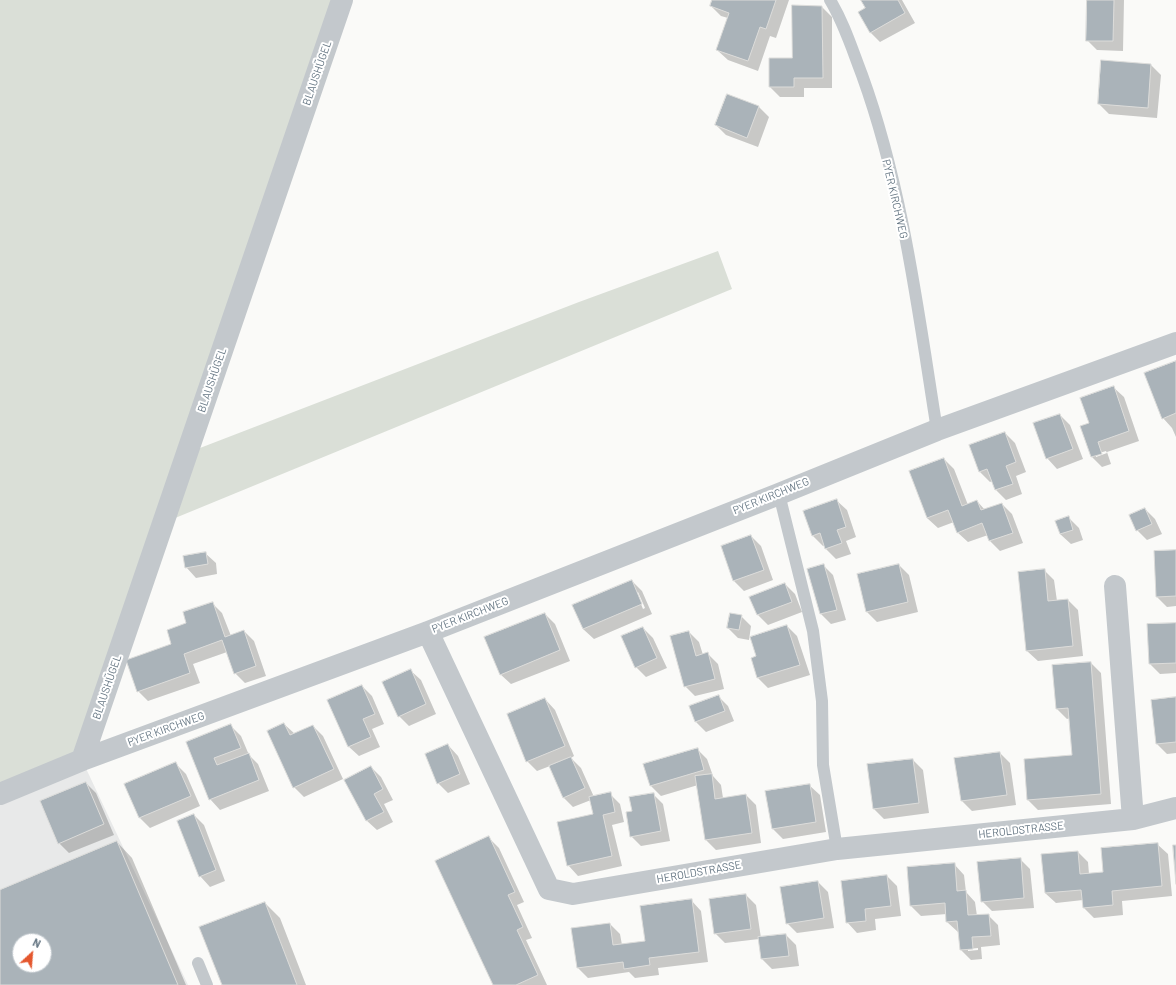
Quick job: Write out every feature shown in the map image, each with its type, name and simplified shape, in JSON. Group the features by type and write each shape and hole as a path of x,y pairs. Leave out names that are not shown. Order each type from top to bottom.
{"street":[{"name":"BLAUSHÜGEL","path":"82,760 342,0"},
{"name":"PYER KIRCHWEG","path":"0,794 82,760 428,632 937,430 1176,343"},
{"path":"1116,586 1133,819"},
{"name":"HEROLDSTRASSE","path":"428,632 549,889 572,894 837,849 1133,819 1176,808"}],"lane":[{"name":"PYER KIRCHWEG","path":"830,0 840,17 874,109 896,198 910,266 937,430"},
{"path":"778,494 813,631 822,701 823,765 837,849"},
{"path":"198,963 207,985"}],"shaded area":[{"path":"0,0 342,0 187,453 579,302 718,251 732,289 163,523 82,760 0,794"},
{"path":"82,760 188,985 0,985 0,794"}],"building":[{"path":"712,0 776,0 766,29 760,27 748,61 716,50 729,13 710,6"},
{"path":"861,0 898,0 905,13 870,33 858,12 865,8"},
{"path":"1087,0 1114,0 1113,41 1086,41"},
{"path":"792,5 822,6 823,78 794,78 794,87 769,87 769,58 792,58"},
{"path":"1101,60 1151,64 1148,108 1098,104"},
{"path":"727,94 759,106 747,138 715,125"},
{"path":"1176,361 1176,413 1162,419 1144,373"},
{"path":"1114,386 1129,431 1098,442 1102,454 1091,457 1080,426 1089,423 1080,398"},
{"path":"1060,414 1073,449 1046,459 1033,423"},
{"path":"1005,432 1016,462 1006,466 1013,484 995,490 987,469 979,472 969,445"},
{"path":"944,458 962,506 977,500 981,510 1002,503 1013,533 989,541 982,523 957,533 948,510 927,518 909,471"},
{"path":"837,499 846,527 837,530 842,543 825,549 820,533 812,536 803,511"},
{"path":"1145,508 1152,524 1136,531 1129,515"},
{"path":"1069,516 1073,530 1060,534 1055,521"},
{"path":"751,535 764,570 733,581 721,546"},
{"path":"1176,550 1176,596 1156,597 1154,551"},
{"path":"206,552 208,564 185,568 183,556"},
{"path":"824,564 837,610 820,614 807,569"},
{"path":"899,564 908,602 866,612 857,574"},
{"path":"1045,569 1048,601 1068,599 1073,646 1026,651 1018,572"},
{"path":"632,580 642,604 583,629 572,605"},
{"path":"785,583 792,602 757,615 749,597"},
{"path":"213,602 225,637 244,630 256,666 234,674 222,640 184,654 190,673 137,692 126,660 171,644 167,630 186,623 183,612"},
{"path":"545,613 560,650 500,675 484,637"},
{"path":"730,613 742,615 739,630 727,628"},
{"path":"1176,623 1176,663 1149,664 1147,624"},
{"path":"787,625 800,665 757,678 751,658 756,656 750,637"},
{"path":"643,627 657,658 635,668 621,636"},
{"path":"689,631 696,656 708,652 715,679 684,687 670,636"},
{"path":"1091,662 1101,794 1027,800 1024,759 1072,755 1068,708 1056,709 1052,665"},
{"path":"411,669 426,704 398,717 382,682"},
{"path":"362,685 375,714 363,719 371,737 348,747 327,700"},
{"path":"719,695 725,711 695,722 689,706"},
{"path":"1176,697 1176,742 1156,744 1151,700"},
{"path":"545,698 565,746 526,762 507,714"},
{"path":"284,723 290,735 313,725 334,769 293,788 267,731"},
{"path":"231,724 241,748 214,758 217,765 249,753 259,780 209,800 186,742"},
{"path":"448,744 460,774 437,784 425,754"},
{"path":"698,748 704,770 650,786 643,764"},
{"path":"1000,752 1007,795 961,801 954,758"},
{"path":"571,757 585,788 563,798 549,766"},
{"path":"913,759 919,803 873,809 867,764"},
{"path":"176,762 191,796 139,818 124,784"},
{"path":"371,766 383,789 374,794 384,812 366,821 344,780"},
{"path":"712,774 715,799 746,794 752,833 705,840 695,776"},
{"path":"86,782 104,824 58,844 40,801"},
{"path":"810,784 816,822 772,829 765,791"},
{"path":"611,792 615,812 603,815 612,856 567,866 557,822 593,814 589,797"},
{"path":"654,793 661,831 630,837 626,812 632,811 629,797"},
{"path":"194,814 216,870 199,877 177,821"},
{"path":"489,836 515,892 508,895 523,927 517,930 538,975 516,985 493,985 435,861"},
{"path":"117,841 178,985 0,985 0,890"},
{"path":"1158,843 1162,886 1112,891 1113,905 1083,908 1081,890 1045,893 1041,854 1078,851 1080,874 1103,872 1101,848"},
{"path":"1173,845 1176,845 1176,884"},
{"path":"1021,858 1024,898 981,902 977,862"},
{"path":"955,863 957,891 966,890 968,915 989,914 991,936 972,937 973,949 960,950 957,921 946,922 945,903 910,906 907,867"},
{"path":"887,875 891,906 865,909 866,921 846,923 841,881"},
{"path":"818,881 824,918 786,924 780,887"},
{"path":"746,894 751,929 714,934 709,899"},
{"path":"692,899 699,952 649,958 650,965 624,969 623,962 577,968 571,928 610,923 613,945 645,941 640,906"},
{"path":"265,902 297,985 222,985 199,927"},
{"path":"786,934 789,956 761,959 758,937"}]}
